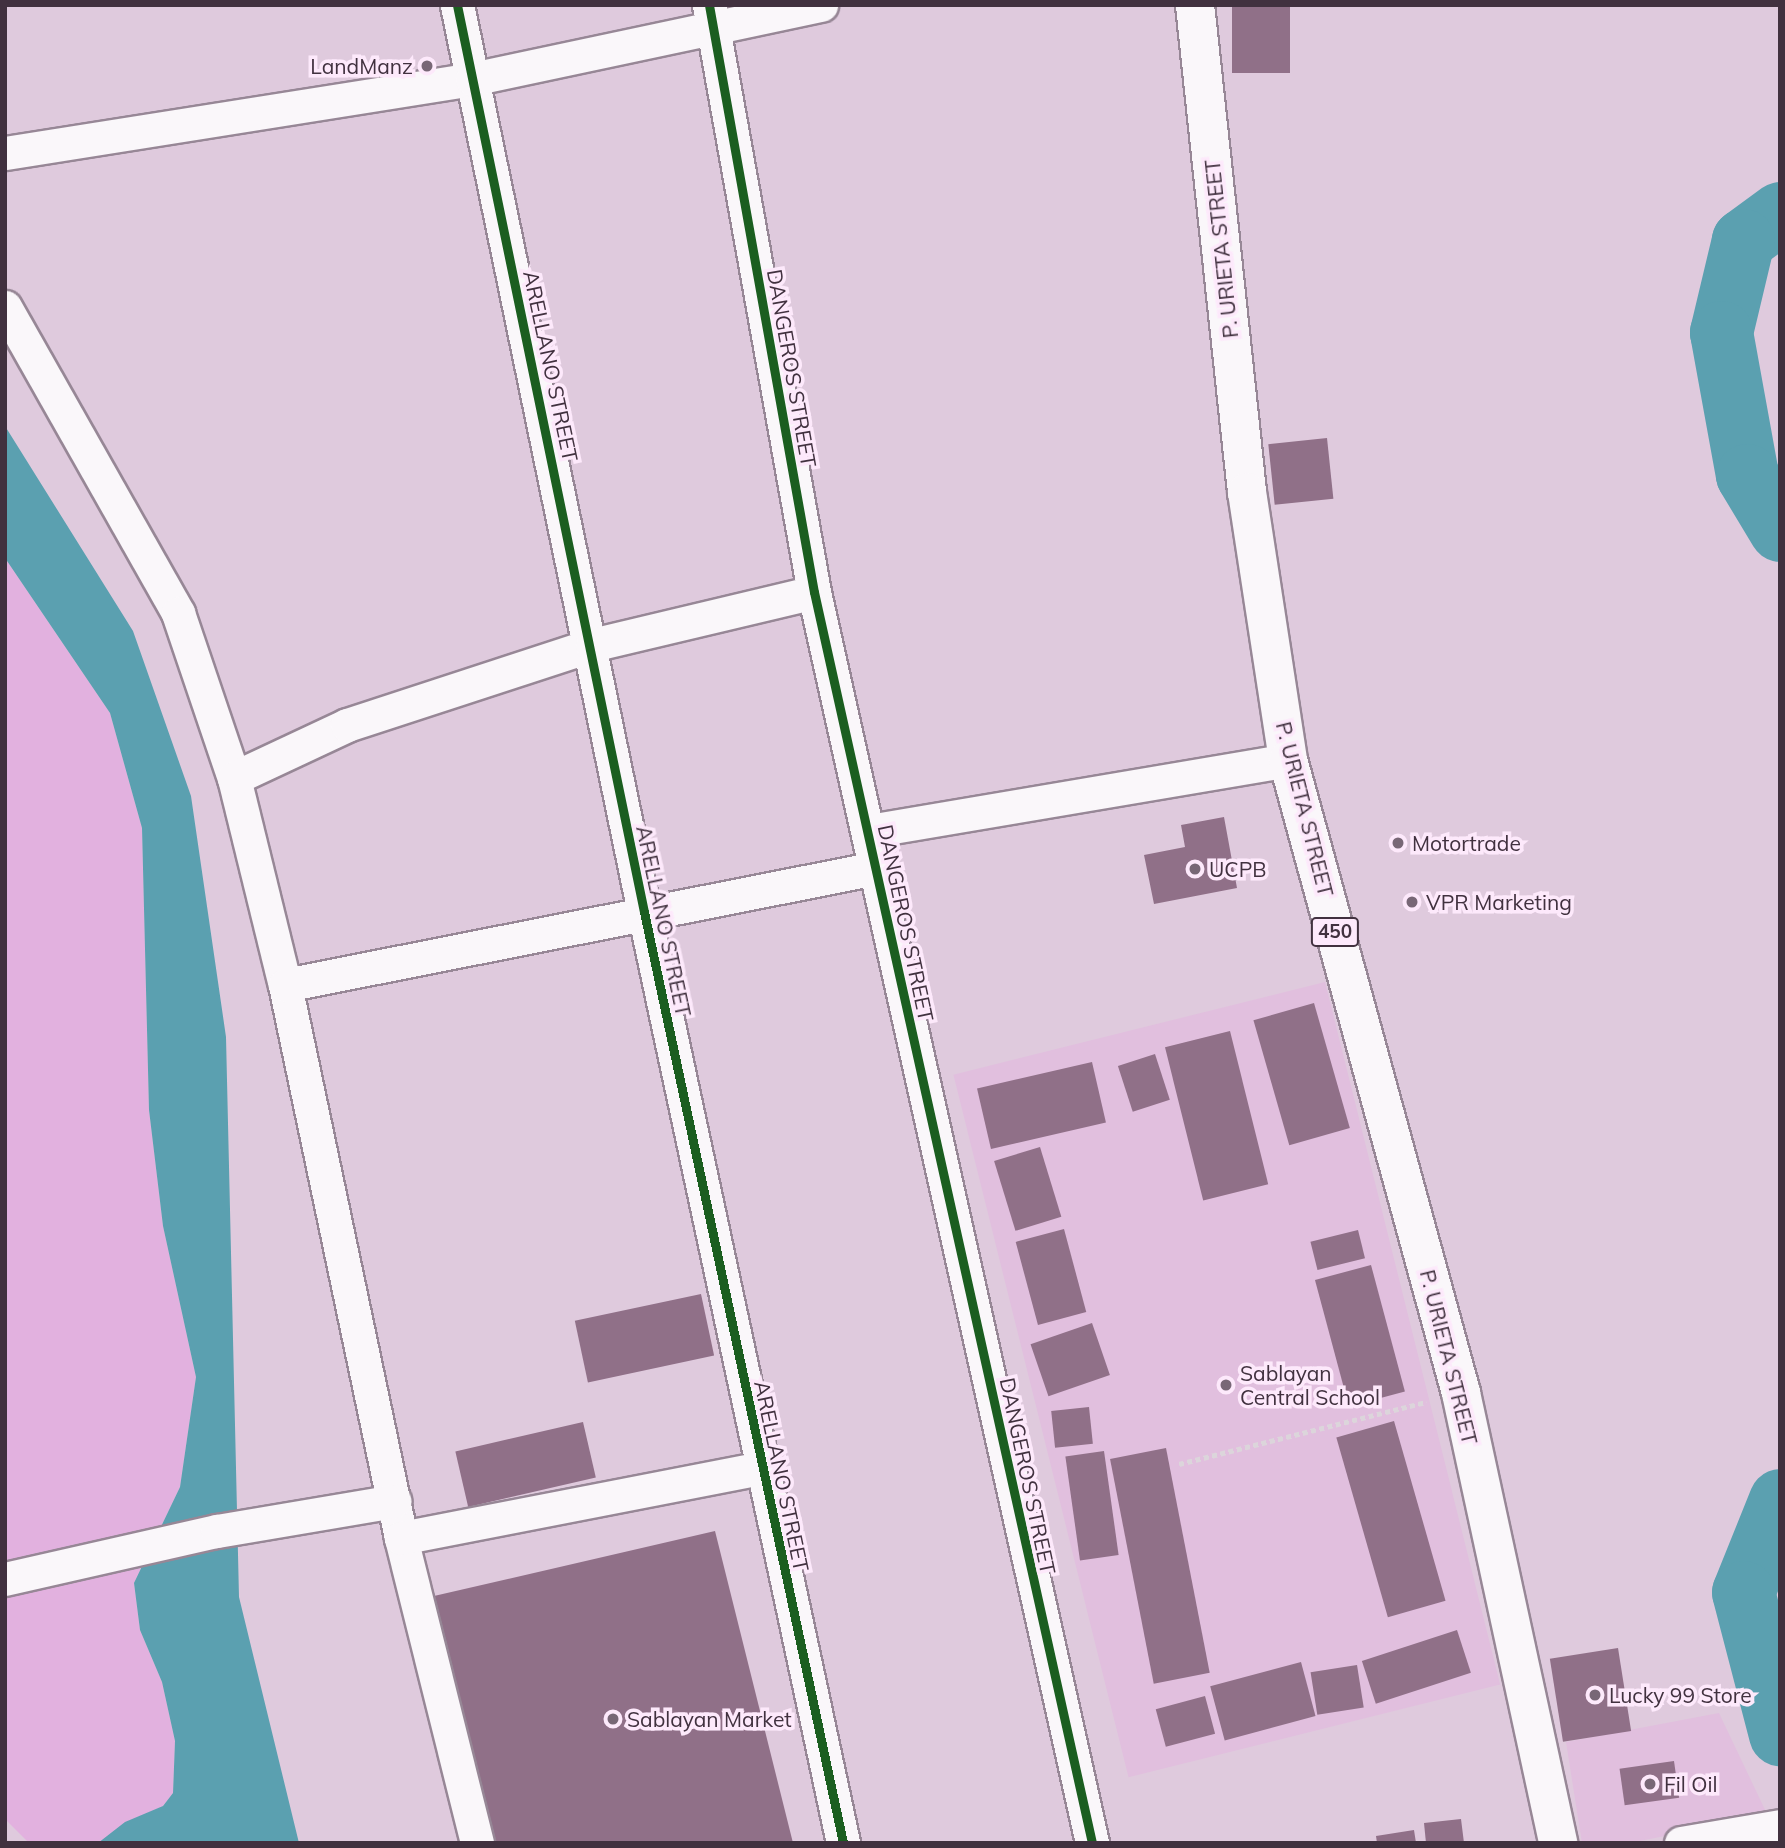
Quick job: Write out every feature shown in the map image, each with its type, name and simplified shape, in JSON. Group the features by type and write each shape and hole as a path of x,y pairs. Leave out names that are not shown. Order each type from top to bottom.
{"main road":[{"name":"P. URIETA STREET","path":"1195,5 1247,492 1288,760 1461,1393 1558,1843"}],"street":[{"name":"ARELLANO STREET","path":"457,5 592,645 643,912 843,1843"},
{"path":"5,153 472,79 712,15 821,5"},
{"name":"DANGEROS STREET","path":"712,15 814,592 1091,1843"},
{"path":"5,307 178,613 234,778 285,985 401,1538 477,1843"},
{"path":"234,778 347,725 592,645 814,592"},
{"path":"869,831 1288,760"},
{"path":"285,985 876,867"},
{"path":"401,1538 762,1468"},
{"path":"5,1579 217,1531 394,1501"},
{"path":"1681,1843 1780,1826"}],"path":[{"path":"1179,1464 1461,1393"}],"shaded area":[{"path":"5,558 110,713 142,828 149,1110 163,1226 196,1377 180,1487 134,1583 140,1630 162,1682 175,1741 173,1793 163,1806 98,1843 29,1843 5,1819"},
{"name":"Sablayan Central School","path":"1325,982 1500,1684 1129,1777 953,1075"},
{"path":"1719,1713 1768,1816 1629,1843 1582,1843 1566,1742"}],"water":[{"path":"5,426 133,631 191,796 226,1037 239,1597 299,1843 98,1843 125,1822 163,1806 173,1793 175,1741 162,1682 140,1630 134,1583 180,1487 196,1377 163,1226 149,1110 142,828 110,713 5,558"}],"building":[{"path":"1232,5 1290,5 1290,73 1232,73"},
{"path":"1327,438 1333,499 1275,505 1268,444"},
{"path":"1224,817 1237,888 1154,904 1144,855 1185,847 1181,825"},
{"path":"1314,1003 1350,1128 1289,1145 1253,1020"},
{"path":"1230,1031 1268,1184 1203,1201 1165,1047"},
{"path":"1155,1054 1170,1100 1133,1112 1118,1066"},
{"path":"1092,1062 1106,1122 991,1149 977,1089"},
{"path":"1040,1147 1061,1217 1015,1231 994,1161"},
{"path":"1064,1229 1086,1312 1038,1325 1016,1242"},
{"path":"1358,1230 1365,1258 1317,1270 1310,1242"},
{"path":"1371,1265 1405,1392 1349,1407 1315,1280"},
{"path":"701,1294 714,1356 588,1382 575,1321"},
{"path":"1092,1323 1110,1375 1048,1396 1031,1344"},
{"path":"1089,1407 1093,1444 1055,1448 1051,1411"},
{"path":"1394,1421 1446,1601 1388,1617 1336,1438"},
{"path":"583,1422 596,1478 468,1507 455,1451"},
{"path":"1166,1448 1210,1673 1154,1684 1110,1459"},
{"path":"1104,1451 1119,1555 1080,1560 1065,1456"},
{"name":"Sablayan Market","path":"715,1531 793,1843 496,1843 434,1596"},
{"path":"1457,1630 1471,1673 1376,1704 1362,1661"},
{"path":"1618,1648 1631,1731 1563,1742 1550,1659"},
{"path":"1301,1662 1315,1716 1225,1740 1210,1686"},
{"path":"1357,1665 1364,1707 1317,1715 1311,1672"},
{"path":"1205,1696 1215,1734 1166,1747 1156,1709"},
{"name":"Fil Oil","path":"1674,1761 1679,1798 1625,1805 1620,1769"},
{"path":"1461,1819 1464,1843 1426,1843 1424,1823"},
{"path":"1414,1830 1416,1843 1377,1843 1376,1836"}],"waterway":[{"path":"1780,213 1743,240 1721,332 1747,475 1780,530"},
{"path":"1780,1500 1743,1592 1780,1734"}],"cycle path":[{"path":"457,5 644,912 843,1843"},
{"path":"709,5 814,592 1092,1843"}],"place":[{"name":"LandManz","path":"427,66"},
{"name":"Motortrade","path":"1398,843"},
{"name":"UCPB","path":"1195,869"},
{"name":"VPR Marketing","path":"1412,902"},
{"name":"Sablayan Central School","path":"1226,1385"},
{"name":"Lucky 99 Store","path":"1595,1695"},
{"name":"Sablayan Market","path":"613,1719"},
{"name":"Fil Oil","path":"1650,1784"}]}
